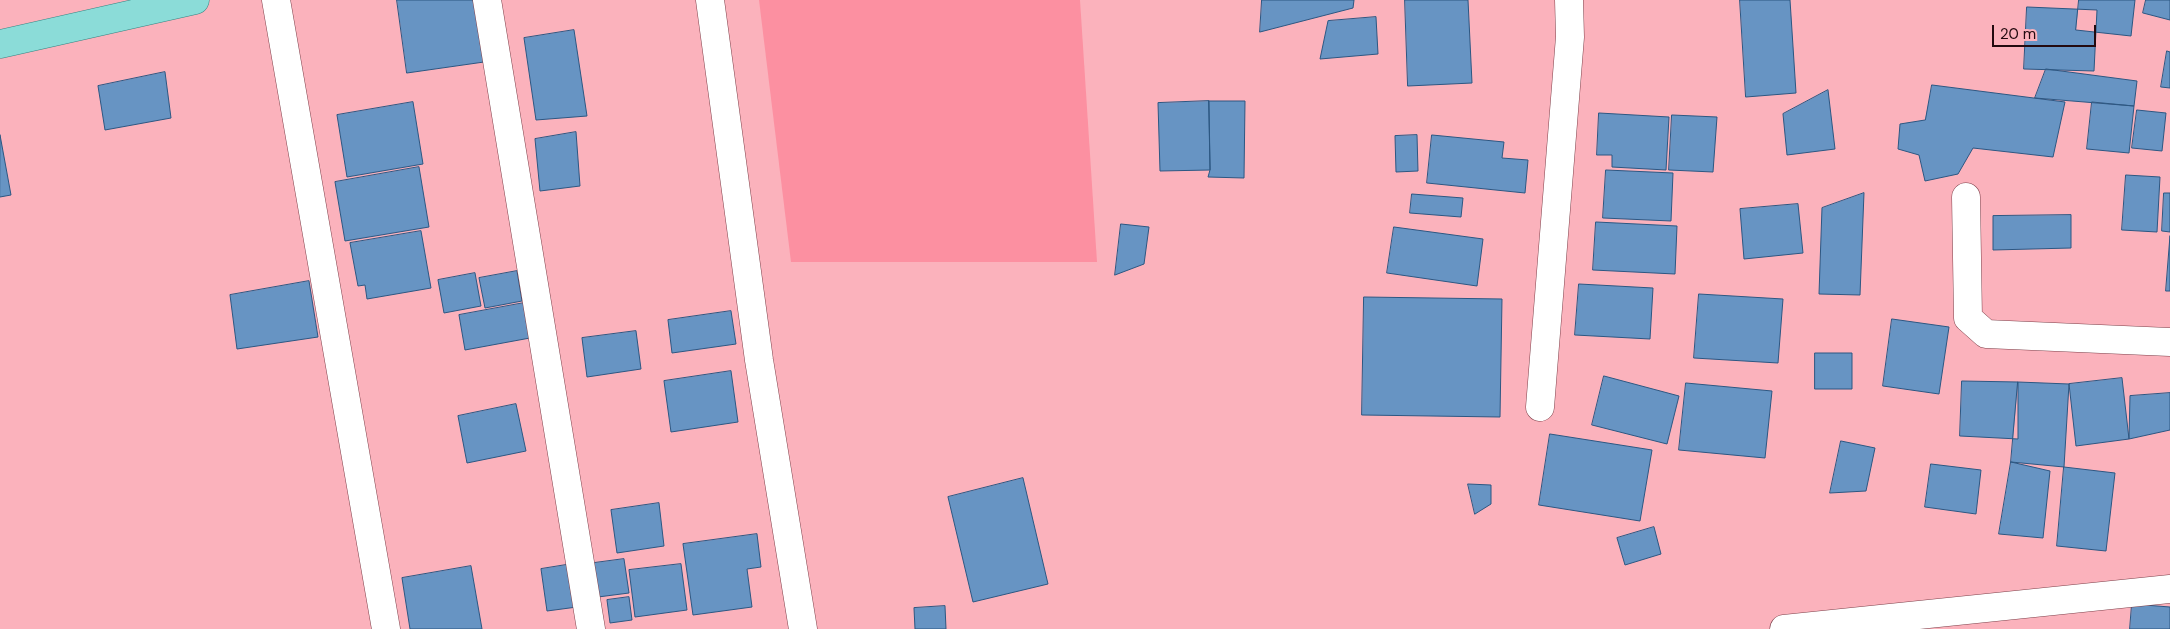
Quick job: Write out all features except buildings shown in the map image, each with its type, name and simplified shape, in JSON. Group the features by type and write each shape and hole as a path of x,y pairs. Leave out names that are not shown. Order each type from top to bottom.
{"main road":[{"path":"0,44 194,0"}],"street":[{"path":"276,0 386,629"},
{"path":"488,0 591,629"},
{"path":"710,0 759,360 803,629"},
{"path":"1540,407 1570,37 1569,0"},
{"path":"1966,197 1968,318 1986,334 2170,342"},
{"path":"1784,629 1978,619 2170,589"}],"shaded area":[{"path":"759,0 1080,0 1097,262 791,262"}]}
